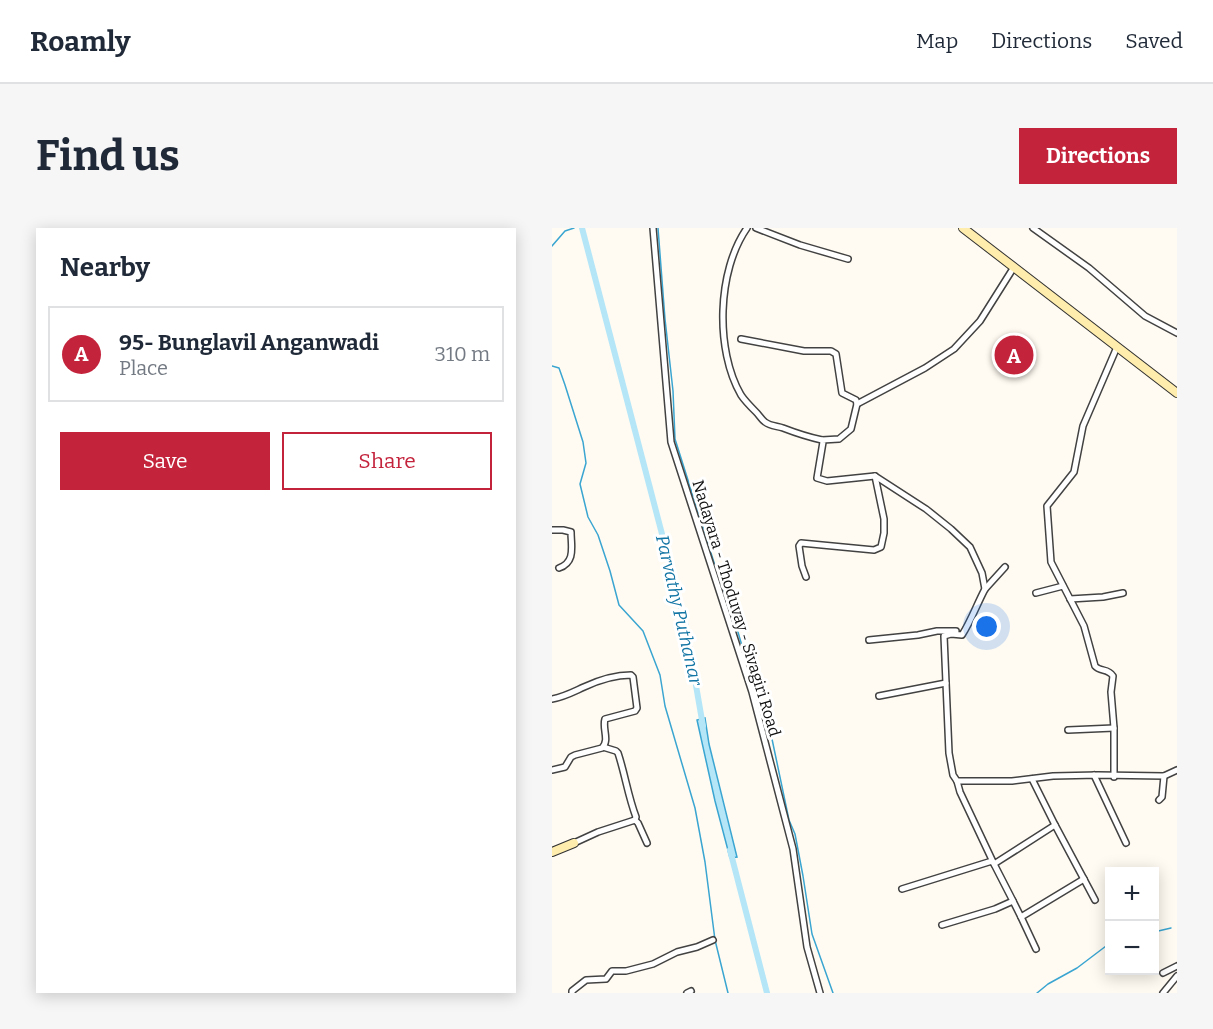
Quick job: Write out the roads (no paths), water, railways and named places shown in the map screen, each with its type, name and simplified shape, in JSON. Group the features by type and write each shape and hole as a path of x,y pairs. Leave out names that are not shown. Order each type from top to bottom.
{"main road":[{"path":"963,228 1177,393"},
{"path":"552,852 574,843"}],"street":[{"name":"Nadayara - Thoduvay - Sivagiri Road","path":"653,228 671,442 752,692 793,849 807,947 820,993"},
{"path":"741,339 804,351 831,351 836,354 842,393 856,400 857,404 851,429 839,439 822,440 800,435 766,423 748,405 741,394 725,350 724,285 734,253 747,228"},
{"path":"756,228 800,245 848,259"},
{"path":"1033,228 1089,268 1145,316 1177,333"},
{"path":"857,404 925,368 954,349 980,321 1014,267"},
{"path":"1114,777 1112,674 1106,670 1099,670 1095,666 1084,626 1052,562 1047,506 1074,472 1083,426 1117,347"},
{"path":"822,440 817,478 827,481 875,476 926,509 970,547 982,573 986,589"},
{"path":"806,577 799,546 801,543 874,549 881,547 884,519 875,476"},
{"path":"552,530 571,532 573,550 570,560 559,568"},
{"path":"1005,567 986,589 962,634 944,636 949,753 953,775 960,792 1036,949"},
{"path":"1036,593 1063,586"},
{"path":"1070,599 1123,593"},
{"path":"869,640 937,631 963,632"},
{"path":"552,699 607,678 632,675 636,710 605,719 603,723 606,740 603,747"},
{"path":"879,696 946,683"},
{"path":"1068,730 1113,728"},
{"path":"552,770 565,767 575,754 603,747 616,751 625,775 635,820 647,843"},
{"path":"957,781 1012,781 1053,776 1164,776 1177,770"},
{"path":"1094,776 1126,843"},
{"path":"1159,800 1163,797 1164,776"},
{"path":"1032,779 1095,900"},
{"path":"574,843 598,832 635,820"},
{"path":"902,889 993,862 1055,825"},
{"path":"1021,916 1084,879"},
{"path":"942,924 1013,902"},
{"path":"572,993 586,980 606,979 612,971 626,971 653,963 713,940"},
{"path":"1163,974 1177,966"},
{"path":"1163,993 1177,976"}],"water":[{"path":"705,718 709,744 737,857 730,858 715,801 697,720"}],"waterway":[{"path":"552,246 565,231 574,228"},
{"name":"Parvathy Puthanar","path":"582,228 685,622 703,726"},
{"path":"658,228 673,391 675,439 772,739 789,820 795,834 812,934 833,993"},
{"path":"552,366 559,368 583,442 586,463 580,484 588,517 598,535 619,605 643,631 660,675 665,706 695,808 715,940 728,993"},
{"name":"Parvathy Puthanar","path":"730,850 767,993"},
{"path":"1159,931 1171,928"},
{"path":"1037,993 1048,984 1077,968 1105,947"}],"place":[{"name":"95- Bunglavil Anganwadi","path":"1014,355"}]}
